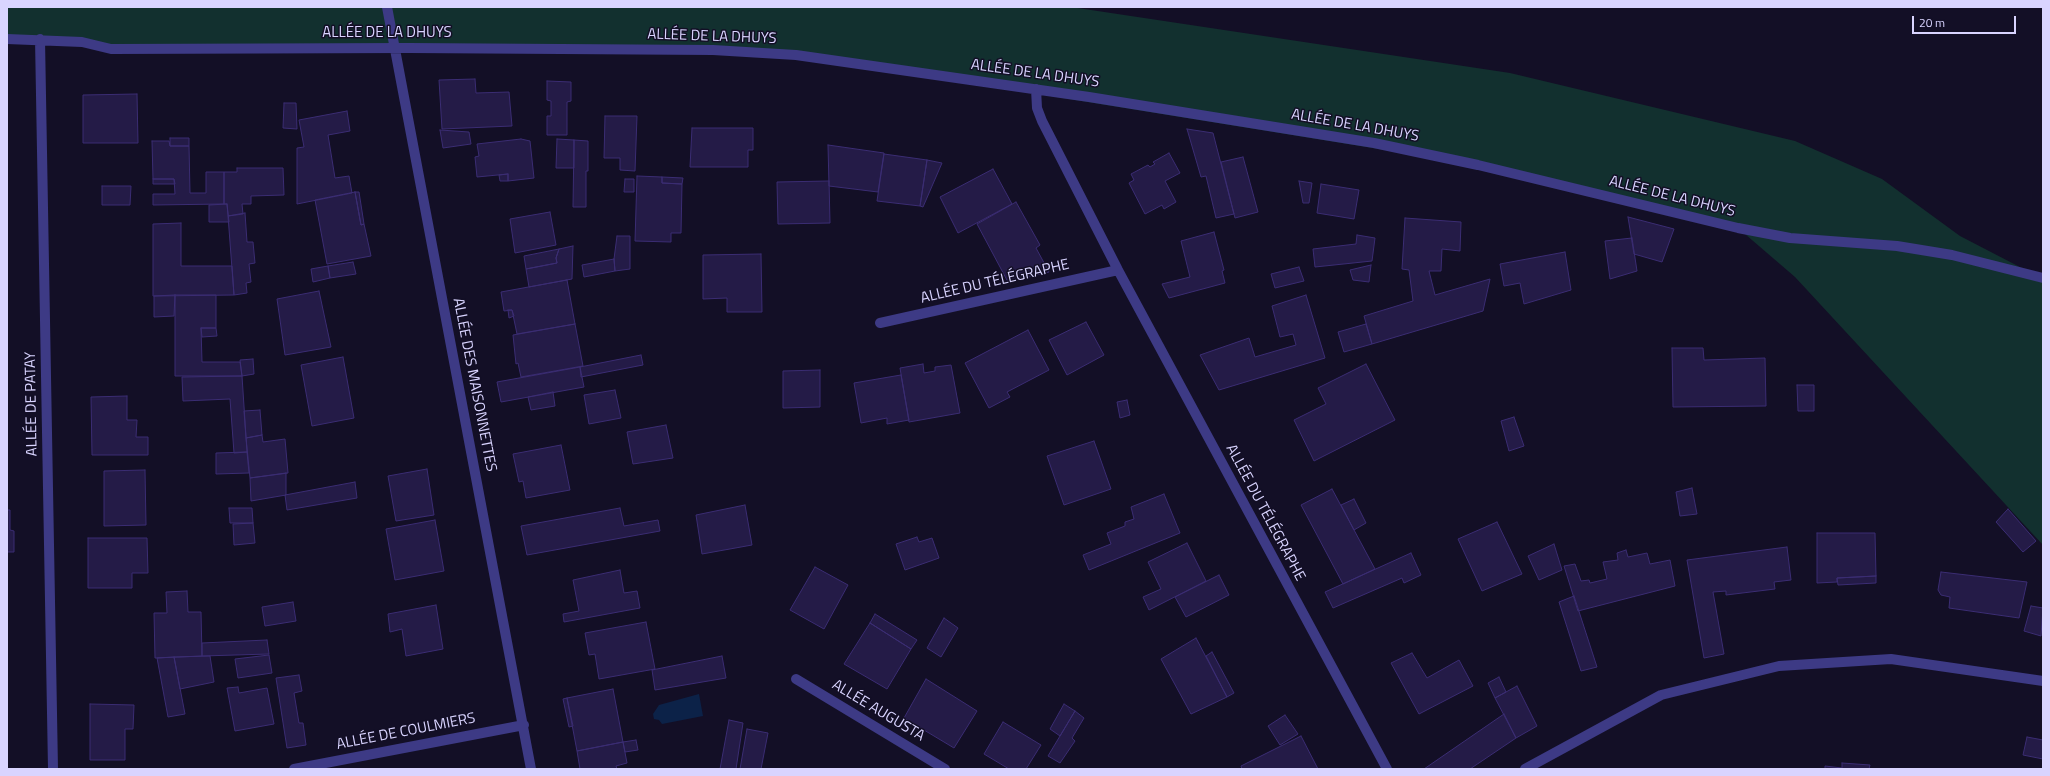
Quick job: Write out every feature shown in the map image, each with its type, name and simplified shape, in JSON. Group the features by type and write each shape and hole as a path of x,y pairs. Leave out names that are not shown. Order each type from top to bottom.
{"street":[{"name":"ALLÉE DES MAISONNETTES","path":"387,7 524,725 531,769"},
{"name":"ALLÉE DE LA DHUYS","path":"7,39 40,39 82,42 111,49 395,48 713,50 789,54 1036,89 1374,143 1478,165 1738,228 1790,238 1896,246 1952,255 2043,278"},
{"name":"ALLÉE DE PATAY","path":"40,39 53,769"},
{"name":"ALLÉE DU TÉLÉGRAPHE","path":"1036,89 1037,108 1042,121 1118,270 1387,769"},
{"name":"ALLÉE DU TÉLÉGRAPHE","path":"880,323 1118,270"},
{"path":"1524,769 1661,695 1779,666 1891,660 2043,681"},
{"name":"ALLÉE AUGUSTA","path":"796,679 945,769"},
{"name":"ALLÉE DE COULMIERS","path":"294,769 524,725"}],"green space":[{"path":"7,7 1071,7 1510,73 1795,141 1882,179 1960,236 2043,279 2043,545 1795,277 1738,228 1478,165 796,55 111,49 7,39"}],"water":[{"path":"699,694 703,716 662,724 659,720 654,719 653,714 659,705"}],"building":[{"path":"475,79 476,93 509,92 512,126 442,129 439,80"},
{"path":"547,81 571,82 571,101 567,102 567,135 547,135 547,116 551,116 551,101 547,100"},
{"path":"137,94 138,143 83,143 83,95"},
{"path":"284,103 296,103 297,129 283,128"},
{"path":"347,111 350,131 328,135 335,178 349,176 352,193 297,204 297,148 304,147 299,120"},
{"path":"605,116 637,116 635,171 620,170 620,158 604,158"},
{"path":"692,128 753,128 753,150 748,150 748,167 690,167"},
{"path":"1187,129 1213,133 1234,214 1216,218 1206,176 1201,177"},
{"path":"440,130 469,132 471,144 443,148"},
{"path":"170,138 189,138 189,146 170,146"},
{"path":"521,139 530,141 534,178 508,181 508,174 477,177 475,157 479,156 477,144"},
{"path":"557,139 574,140 574,168 556,168"},
{"path":"574,140 588,141 586,207 573,207"},
{"path":"152,141 169,141 170,146 189,146 190,193 206,193 206,172 224,172 224,204 153,205 153,194 175,194 174,179 153,179"},
{"path":"828,145 884,153 878,192 829,186"},
{"path":"1169,153 1180,173 1165,181 1176,202 1164,209 1162,205 1145,214 1129,183 1134,180 1131,174 1148,165 1150,167 1155,164 1153,162"},
{"path":"884,154 927,160 920,206 877,201"},
{"path":"1243,157 1258,212 1235,218 1221,162"},
{"path":"927,160 942,163 923,207 920,206"},
{"path":"237,168 283,168 284,195 251,196 251,204 242,204 243,214 228,216 227,204 224,204 224,172 237,172"},
{"path":"993,169 1012,204 958,233 940,197"},
{"path":"508,174 508,181 500,181 499,175"},
{"path":"637,176 662,177 662,183 682,184 681,233 671,233 671,242 635,241"},
{"path":"662,177 683,178 682,184 662,183"},
{"path":"153,179 174,179 175,184 153,184"},
{"path":"625,179 634,179 634,192 624,192"},
{"path":"829,181 830,223 778,224 777,182"},
{"path":"1299,181 1312,183 1309,203 1303,203"},
{"path":"1321,184 1359,190 1354,219 1317,213"},
{"path":"102,186 131,186 130,205 102,205"},
{"path":"355,192 359,192 364,224 361,225"},
{"path":"355,192 361,225 364,224 371,256 327,264 315,200"},
{"path":"1016,202 1040,245 1036,248 1049,272 1008,282 977,224"},
{"path":"227,204 229,222 209,222 209,205"},
{"path":"550,212 556,245 515,253 510,219"},
{"path":"245,213 247,242 253,242 255,263 249,264 251,282 246,283 247,293 234,295 228,216"},
{"path":"1628,217 1674,229 1662,262 1634,254"},
{"path":"1405,218 1461,222 1460,251 1442,249 1441,271 1429,271 1435,295 1490,279 1483,311 1372,344 1364,316 1413,301 1409,270 1402,269"},
{"path":"181,223 181,266 232,266 234,295 153,296 153,224"},
{"path":"1214,232 1224,270 1222,271 1225,283 1169,298 1162,284 1190,277 1181,241"},
{"path":"1357,235 1375,238 1372,261 1315,267 1313,249 1356,244"},
{"path":"617,236 630,236 630,269 615,271 614,259"},
{"path":"1632,238 1637,271 1610,279 1605,241"},
{"path":"573,246 572,279 529,287 526,269 557,263 556,258 559,249"},
{"path":"559,249 556,258 557,263 526,269 524,256"},
{"path":"1565,252 1571,290 1524,304 1520,283 1504,286 1500,264"},
{"path":"761,254 762,312 727,312 727,298 703,299 703,255"},
{"path":"614,259 615,271 584,277 582,265"},
{"path":"353,262 356,274 330,278 328,266"},
{"path":"1371,265 1369,282 1353,280 1350,270"},
{"path":"328,266 330,278 313,282 311,269"},
{"path":"1299,267 1304,281 1275,288 1271,274"},
{"path":"567,280 575,324 517,334 512,310 504,311 501,292"},
{"path":"319,291 331,347 285,355 277,299"},
{"path":"175,295 216,295 216,328 201,328 202,362 240,362 242,376 175,376"},
{"path":"175,295 174,316 154,317 154,296"},
{"path":"1306,295 1325,358 1219,390 1200,355 1249,338 1255,357 1296,345 1293,334 1280,337 1272,306"},
{"path":"508,310 512,310 514,316 509,318"},
{"path":"1086,322 1104,355 1067,375 1049,340"},
{"path":"575,324 583,366 521,377 518,363 516,364 513,335"},
{"path":"1366,324 1372,344 1344,352 1338,332"},
{"path":"201,328 216,328 217,336 202,337"},
{"path":"1028,330 1049,370 1007,392 1010,397 989,408 965,363"},
{"path":"1672,348 1703,348 1704,360 1765,358 1766,406 1673,407"},
{"path":"641,355 643,365 581,377 580,367"},
{"path":"343,357 354,418 312,426 301,365"},
{"path":"253,359 254,374 242,376 240,360"},
{"path":"923,364 924,373 935,371 935,367 951,365 960,413 909,422 900,368"},
{"path":"1366,364 1395,420 1314,461 1294,420 1326,404 1318,388"},
{"path":"580,367 584,387 501,402 497,382"},
{"path":"820,370 820,407 783,408 783,371"},
{"path":"901,375 909,420 887,424 887,418 861,423 854,383"},
{"path":"242,376 247,452 234,453 230,399 183,401 182,377"},
{"path":"1797,385 1814,385 1814,411 1798,411"},
{"path":"615,390 621,418 589,424 584,395"},
{"path":"553,392 555,406 531,410 528,397"},
{"path":"127,396 127,420 137,420 136,437 148,437 148,455 92,455 91,397"},
{"path":"1127,400 1130,415 1120,418 1117,402"},
{"path":"260,410 262,435 246,438 244,411"},
{"path":"1514,417 1524,446 1509,451 1501,421"},
{"path":"666,425 673,458 633,464 627,432"},
{"path":"262,435 263,442 285,439 288,473 250,478 246,438"},
{"path":"1094,441 1111,489 1064,505 1047,456"},
{"path":"561,445 570,490 526,498 523,481 519,482 513,454"},
{"path":"247,452 249,473 216,474 216,453"},
{"path":"427,469 434,515 396,521 388,476"},
{"path":"145,470 146,525 104,526 104,471"},
{"path":"286,473 286,495 251,501 250,478"},
{"path":"355,482 357,498 287,510 285,495"},
{"path":"1692,488 1697,514 1680,516 1676,492"},
{"path":"1332,489 1375,569 1343,584 1301,505"},
{"path":"1164,494 1180,533 1089,570 1083,555 1111,544 1107,533 1125,526 1125,522 1134,519 1131,507"},
{"path":"1354,499 1366,523 1354,530 1341,505"},
{"path":"745,505 752,545 702,554 696,515"},
{"path":"229,508 252,508 253,523 230,523"},
{"path":"620,508 624,526 658,520 660,531 527,555 521,526"},
{"path":"2008,509 2036,541 2023,552 1996,522"},
{"path":"7,510 10,510 10,530 14,531 14,552 7,552"},
{"path":"435,520 444,571 395,580 386,529"},
{"path":"1497,522 1522,574 1482,591 1458,539"},
{"path":"253,523 255,543 234,545 233,524"},
{"path":"1817,533 1875,533 1876,576 1837,578 1837,582 1817,583"},
{"path":"917,537 919,542 932,538 939,558 905,570 896,544"},
{"path":"88,538 147,538 148,573 132,573 132,588 88,588"},
{"path":"1187,543 1206,581 1149,610 1143,597 1161,589 1148,562"},
{"path":"1554,544 1562,570 1539,580 1528,556"},
{"path":"1787,547 1791,580 1774,582 1775,589 1726,595 1726,591 1713,592 1724,654 1704,658 1687,560"},
{"path":"1626,550 1628,557 1647,553 1650,564 1670,560 1675,586 1578,611 1564,566 1575,564 1581,581 1589,580 1590,583 1607,579 1603,562 1618,560 1617,553"},
{"path":"1411,553 1421,575 1404,583 1402,578 1333,608 1325,592"},
{"path":"815,567 848,585 824,629 790,610"},
{"path":"620,570 624,593 637,591 640,608 564,622 563,614 579,611 573,580"},
{"path":"1941,572 2027,582 2019,618 1949,608 1950,597 1941,595 1938,590"},
{"path":"1219,575 1229,595 1186,617 1175,597"},
{"path":"1876,576 1876,583 1838,585 1837,578"},
{"path":"187,591 188,612 201,612 202,656 155,658 154,613 167,613 166,592"},
{"path":"1574,596 1597,667 1581,671 1559,602"},
{"path":"293,602 296,621 265,626 262,607"},
{"path":"436,605 443,649 406,656 402,629 390,632 388,614"},
{"path":"2031,606 2043,608 2041,636 2024,631"},
{"path":"875,614 917,640 911,649 870,623"},
{"path":"944,618 958,628 941,657 927,648"},
{"path":"646,622 655,669 599,679 595,654 589,655 585,633"},
{"path":"870,623 911,649 887,689 844,664"},
{"path":"1196,638 1227,697 1191,714 1161,659"},
{"path":"267,640 269,654 202,656 202,643"},
{"path":"1212,652 1234,693 1227,697 1206,656"},
{"path":"1412,653 1427,678 1459,660 1473,686 1419,714 1391,663"},
{"path":"269,655 272,673 238,678 235,659"},
{"path":"210,656 214,682 180,689 174,657"},
{"path":"722,656 726,678 655,690 652,670"},
{"path":"174,657 185,714 168,717 157,658"},
{"path":"299,675 302,691 294,693 299,723 303,723 306,745 287,748 276,678"},
{"path":"1499,677 1506,692 1495,698 1488,683"},
{"path":"926,679 977,711 954,748 904,718"},
{"path":"1517,686 1537,726 1516,738 1495,698"},
{"path":"238,687 239,693 267,688 274,724 235,731 227,688"},
{"path":"613,689 623,742 577,751 567,698"},
{"path":"567,698 573,726 569,727 563,699"},
{"path":"90,704 134,705 133,729 125,729 125,760 90,760"},
{"path":"1064,704 1075,711 1060,736 1050,729"},
{"path":"1075,711 1084,718 1072,738 1075,741 1060,763 1048,756"},
{"path":"1504,714 1516,738 1470,769 1424,769"},
{"path":"1285,715 1298,734 1280,745 1268,726"},
{"path":"729,720 743,723 736,769 720,769"},
{"path":"1003,722 1041,745 1026,769 1009,769 984,754"},
{"path":"747,729 768,733 761,769 740,769"},
{"path":"1301,736 1318,769 1242,769 1241,766"},
{"path":"2027,737 2043,740 2043,759 2023,755"},
{"path":"636,740 638,750 625,752 623,742"},
{"path":"623,742 627,763 616,766 617,769 580,769 577,751"},
{"path":"1842,763 1870,765 1869,769 1825,769 1825,766 1842,768"}]}
